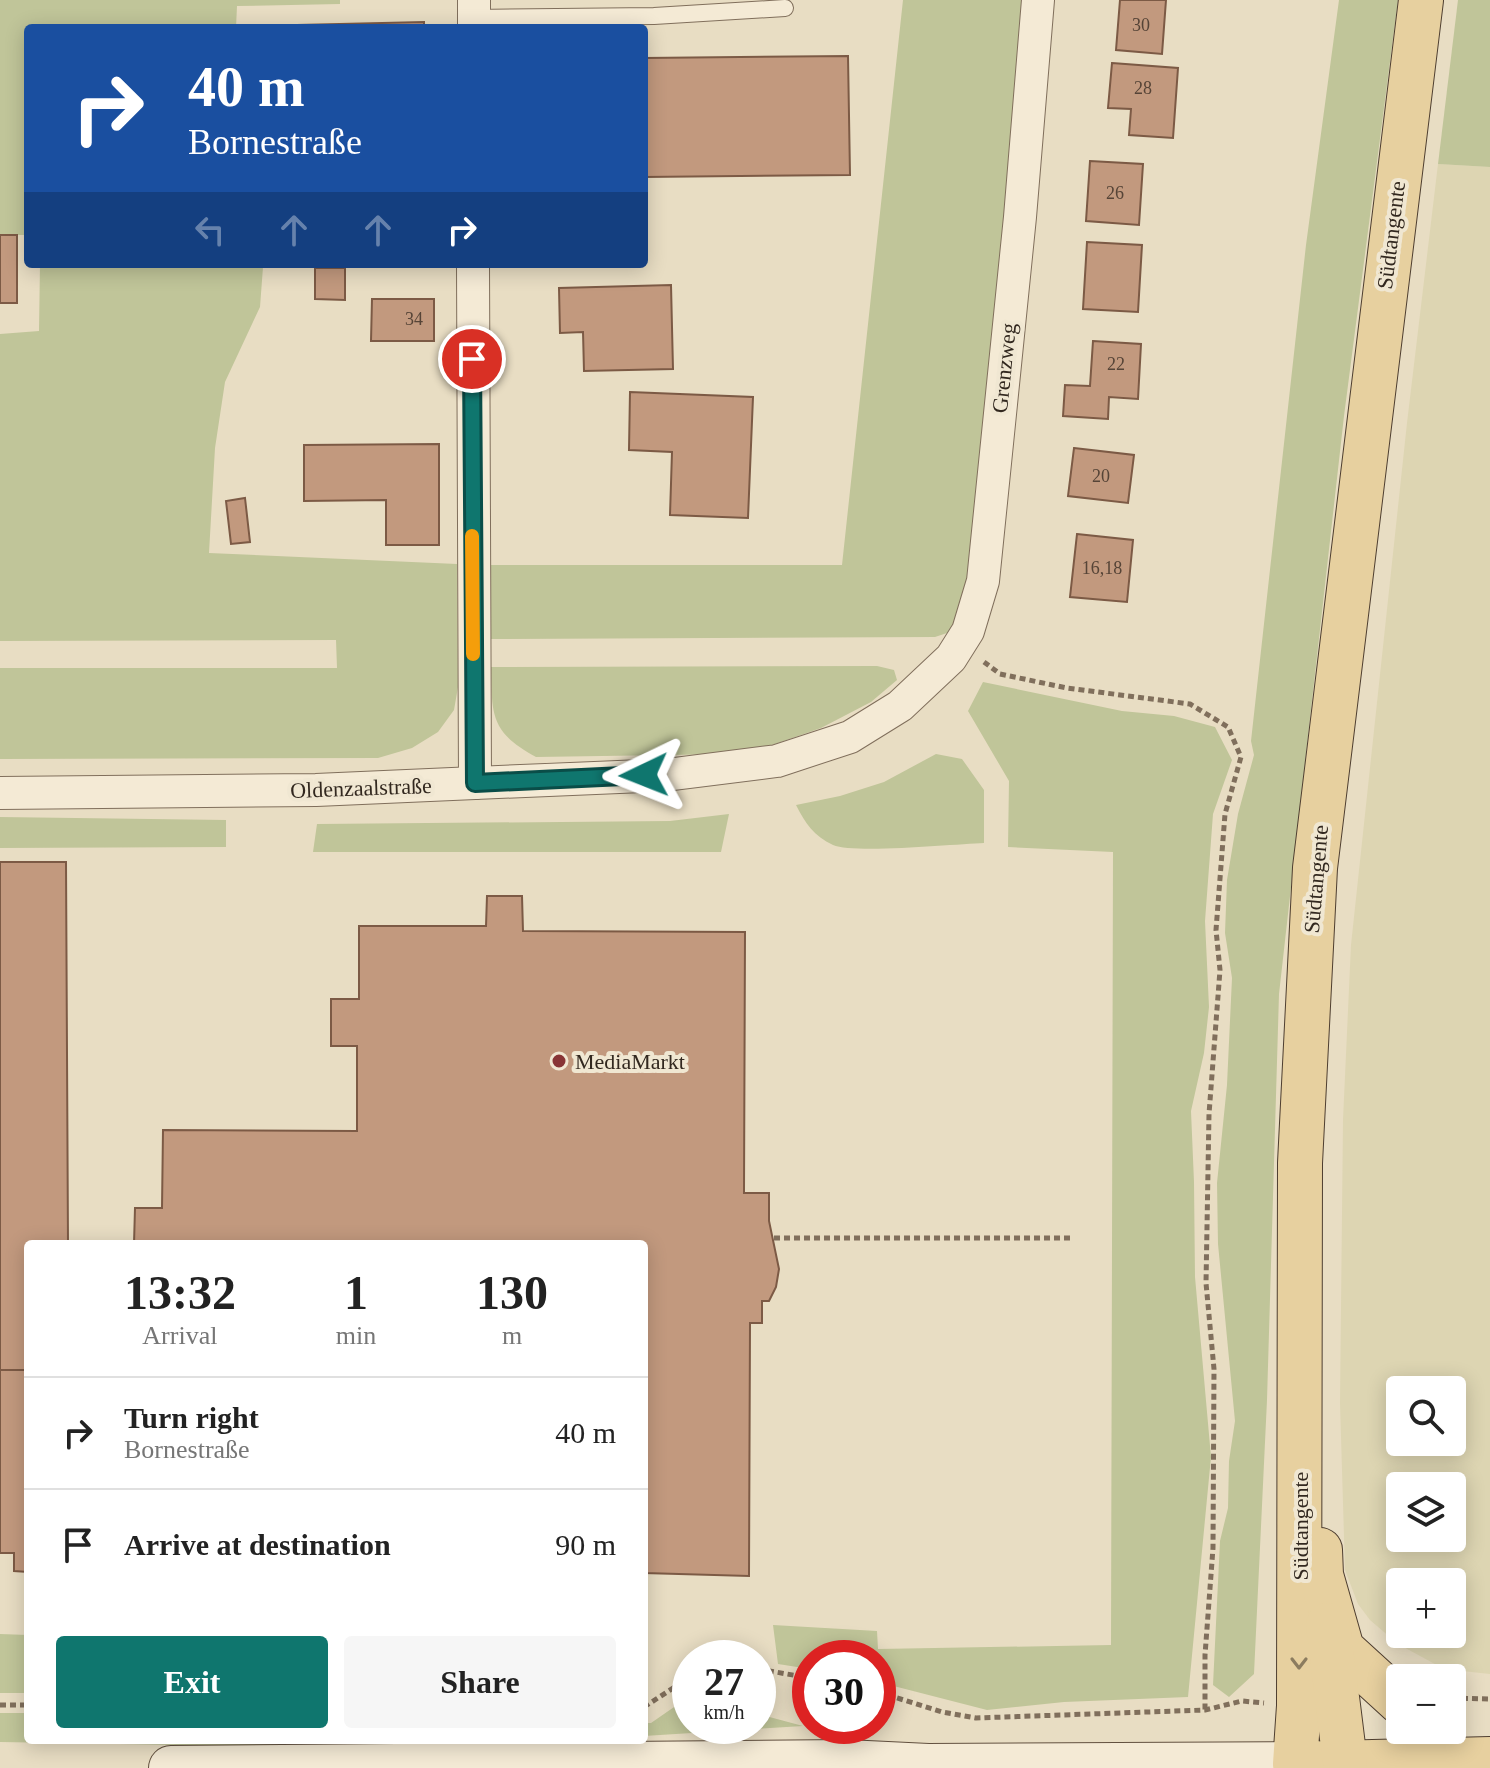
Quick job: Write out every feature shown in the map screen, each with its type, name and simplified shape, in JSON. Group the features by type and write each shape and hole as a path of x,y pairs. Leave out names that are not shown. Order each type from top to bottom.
{"main road":[{"name":"Südtangente","path":"1294,1766 1299,1706 1300,1163 1315,868 1421,0"},
{"path":"1301,1333 1315,1405 1321,1575 1345,1762"},
{"path":"1321,1575 1342,1649 1386,1689"},
{"path":"1460,1744 1484,1759"},
{"path":"171,1768 830,1762 928,1766 1294,1766 1484,1759"}],"street":[{"name":"Grenzweg","path":"900,706 951,658 968,631 983,581 1020,217 1038,0"},
{"path":"473,268 475,783"},
{"name":"Oldenzaalstraße","path":"0,793 316,790 666,775 777,761 850,737 900,706"}],"lane":[{"path":"474,15 654,16 785,8"}],"path":[{"path":"896,1698 942,1712 976,1718 1205,1710 1205,1655 1213,1548 1214,1369 1206,1283 1209,1114 1220,970 1216,930 1225,814 1241,757 1228,727 1190,704 1067,688 1000,674 960,644"},
{"path":"774,1238 1073,1238"},
{"path":"648,1704 672,1689"},
{"path":"1466,1698 1490,1699"},
{"path":"0,1705 24,1705"}],"shaded area":[{"path":"1438,164 1490,167 1490,1674 1466,1671 1466,1664 1435,1664 1405,1648 1466,1648 1466,1568 1386,1568 1386,1634 1358,1604 1345,1570 1340,1403 1343,1120 1351,945"}],"green space":[{"path":"0,0 340,0 340,4 237,6 236,24 24,24 24,235 0,235"},
{"path":"903,0 1025,0 968,603 947,633 935,637 491,639 491,565 842,565"},
{"path":"1339,0 1398,0 1344,416 1279,994 1267,1400 1254,1674 1229,1697 1213,1685 1220,1541 1228,1508 1229,1461 1235,1421 1218,1244 1217,1183 1227,1085 1232,978 1225,933 1227,880 1238,814 1254,755 1251,741 1306,245"},
{"path":"1458,0 1490,0 1490,167 1438,164"},
{"path":"40,268 263,268 260,307 225,382 215,448 209,553 457,564 458,687 454,710 438,732 412,748 378,758 0,759 0,668 337,668 336,640 0,641 0,334 39,331"},
{"path":"877,666 894,670 897,680 871,702 821,728 734,754 536,757 502,730 492,698 491,667"},
{"path":"983,682 1122,711 1174,716 1215,727 1232,760 1213,814 1205,921 1209,1007 1204,1053 1191,1111 1195,1277 1211,1457 1188,1697 1064,1702 987,1710 896,1687 896,1649 1111,1645 1113,852 1008,847 1009,781 968,711"},
{"path":"936,754 962,759 984,790 984,843 844,848 815,833 796,805 840,796 884,782"},
{"path":"729,814 721,852 313,852 317,824 670,821"},
{"path":"0,817 226,820 226,847 0,848"},
{"path":"773,1625 877,1631 878,1640 792,1640 792,1666 778,1664"},
{"path":"0,1634 24,1635 24,1693 0,1693"},
{"path":"672,1708 672,1734 648,1736 648,1723"},
{"path":"0,1713 24,1713 24,1742 0,1742"},
{"path":"776,1719 792,1723 792,1727 776,1728"},
{"path":"123,1744 510,1744 429,1749"}],"building":[{"path":"1120,0 1166,0 1162,54 1116,50"},
{"path":"424,22 424,24 336,24"},
{"path":"848,56 850,175 648,177 648,58"},
{"path":"1112,63 1178,68 1173,138 1129,135 1131,109 1108,108"},
{"path":"1090,161 1143,164 1139,225 1086,221"},
{"path":"0,235 17,235 17,303 0,303"},
{"path":"1087,242 1142,245 1138,312 1083,309"},
{"path":"315,268 345,268 345,300 315,299"},
{"path":"671,285 673,369 584,371 583,332 560,333 559,288"},
{"path":"372,299 434,299 434,341 371,341"},
{"path":"1093,341 1141,344 1138,399 1109,397 1108,419 1063,416 1065,385 1090,386"},
{"path":"630,392 753,397 748,518 670,515 672,452 629,450"},
{"path":"439,444 439,545 386,545 386,500 304,501 304,445"},
{"path":"1074,448 1134,455 1128,503 1068,496"},
{"path":"245,498 250,542 231,544 226,501"},
{"path":"1077,534 1133,540 1127,602 1070,597"},
{"path":"0,862 66,862 68,1240 24,1240 24,1370 0,1370"},
{"path":"487,896 522,896 523,931 745,932 744,1193 769,1193 769,1221 779,1269 776,1287 769,1301 762,1301 762,1323 750,1323 749,1576 648,1573 648,1240 134,1240 135,1208 162,1208 163,1130 357,1131 357,1046 331,1046 331,999 359,999 359,926 486,926"},
{"path":"0,1370 24,1370 24,1572 14,1571 14,1553 0,1553"}],"slow traffic":[{"path":"472,536 473,654"}],"place":[{"name":"MediaMarkt","path":"559,1061"}],"route":[{"path":"472,359 475,783 644,775"}]}
